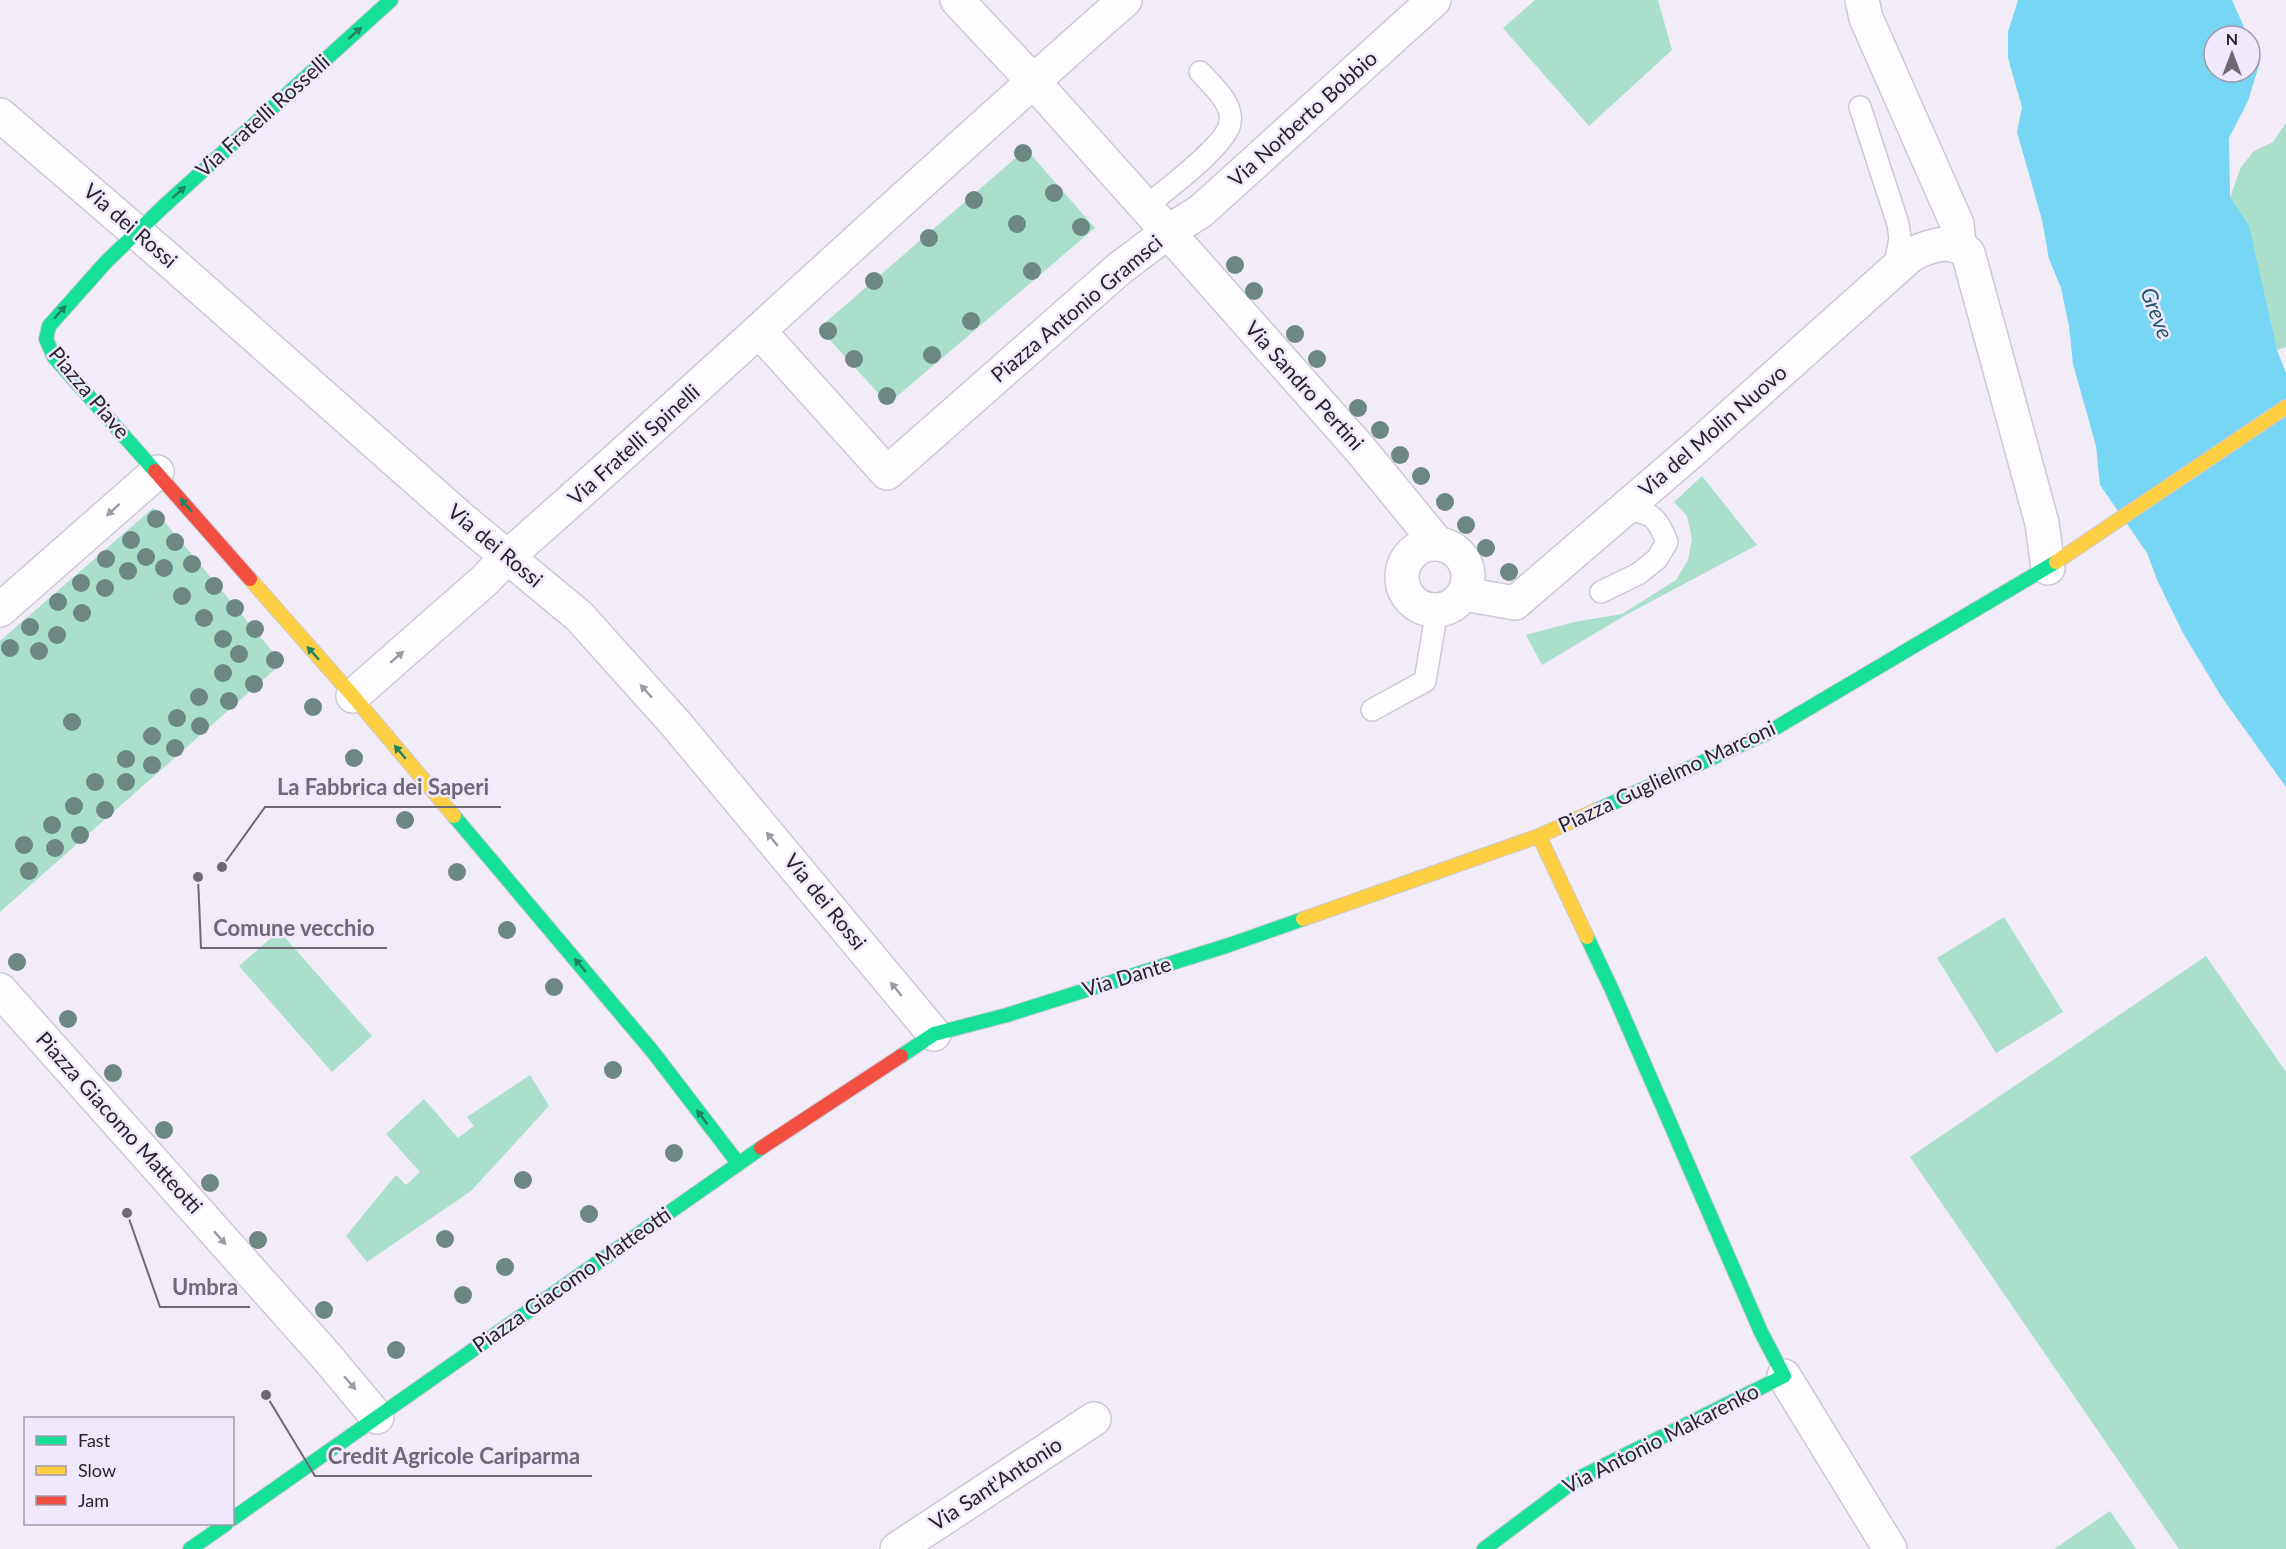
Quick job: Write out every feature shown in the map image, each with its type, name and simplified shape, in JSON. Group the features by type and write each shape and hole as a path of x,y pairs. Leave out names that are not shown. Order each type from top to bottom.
{"street":[{"name":"Via Fratelli Rosselli","path":"137,233 391,0"},
{"name":"Piazza Antonio Gramsci","path":"760,332 887,473 1120,268 1168,232 957,0"},
{"path":"760,332 1033,81 1125,0"},
{"name":"Via Norberto Bobbio","path":"1168,232 1201,211 1434,0"},
{"path":"1862,0 1866,18 1957,224 1959,245 1968,253 2042,523 2048,568"},
{"name":"Via dei Rossi","path":"0,115 507,557 579,616 669,716 934,1034"},
{"name":"Via Sandro Pertini","path":"1168,232 1360,448 1437,543 1448,546 1464,561 1468,572 1468,583 1450,602"},
{"name":"Piazza Piave","path":"137,233 48,327 45,338 48,349 311,651 353,696"},
{"name":"Via del Molin Nuovo","path":"1450,602 1515,603 1911,255 1940,244 1959,245"},
{"name":"Via Fratelli Spinelli","path":"353,696 760,332"},
{"name":"Piazza Guglielmo Marconi","path":"1784,1376 1761,1332 1612,990 1539,836 1767,733 2048,568 2286,407"},
{"path":"0,610 157,472"},
{"path":"1437,543 1426,544 1408,556 1401,576 1408,597 1416,605 1450,602"},
{"path":"353,696 646,1044 738,1163"},
{"name":"Via Dante","path":"738,1163 934,1034 1007,1015 1229,945 1539,836"},
{"name":"Piazza Giacomo Matteotti","path":"0,990 326,1356 377,1417 738,1163"},
{"path":"1784,1376 1890,1549"},
{"name":"Via Antonio Makarenko","path":"1484,1549 1526,1515 1584,1475 1784,1376"},
{"path":"234,1518 377,1417"},
{"name":"Via Sant'Antonio","path":"897,1549 1094,1419"},
{"path":"190,1549 225,1525"}],"lane":[{"path":"1144,208 1222,141 1231,122 1227,106 1200,72"},
{"path":"1860,107 1898,224 1900,238 1894,270"},
{"path":"1601,592 1638,574 1658,559 1667,542 1659,522 1644,512 1623,509"},
{"path":"1372,710 1425,681 1450,602"}],"green space":[{"path":"1535,0 1658,0 1672,50 1589,126 1503,28"},
{"path":"2286,123 2286,347 2277,350 2230,197 2241,167 2254,151 2273,142"},
{"path":"1026,149 1095,228 888,404 819,328"},
{"path":"1702,476 1757,545 1624,616 1542,665 1526,635 1574,622 1622,614 1676,580 1688,560 1692,539 1687,516 1674,502"},
{"path":"153,508 282,663 0,912 0,641"},
{"path":"2004,917 2063,1012 1996,1053 1937,958"},
{"path":"279,931 372,1036 332,1072 239,966"},
{"path":"2206,956 2286,1072 2286,1549 2179,1549 1910,1157"},
{"path":"530,1075 549,1106 471,1191 367,1262 346,1236 396,1175 406,1185 420,1172 386,1134 424,1099 458,1138 474,1126 467,1117"},
{"path":"2110,1511 2136,1549 2054,1549"}],"water":[{"name":"Greve","path":"2018,0 2232,0 2243,24 2202,24 2202,84 2253,84 2248,101 2229,138 2230,197 2249,226 2277,350 2286,373 2286,787 2221,696 2183,633 2158,582 2147,553 2100,485 2096,446 2073,364 2069,326 2061,288 2049,259 2042,220 2017,132 2022,107 2008,58 2008,32"}],"traffic: fast":[{"path":"155,471 54,357 46,339 49,326 106,262 164,206 391,0"},
{"path":"1597,810 1767,733 2056,562"},
{"path":"454,816 653,1052 738,1163"},
{"path":"901,1056 934,1034 1007,1015 1229,945 1303,919"},
{"path":"1484,1549 1577,1479 1784,1376 1761,1332 1587,937"},
{"path":"234,1518 761,1148"},
{"path":"190,1549 225,1525"}],"traffic: slow":[{"path":"2056,562 2286,407"},
{"path":"250,579 454,816"},
{"path":"1303,919 1539,836 1597,810"},
{"path":"1539,836 1587,937"}],"traffic: jam":[{"path":"155,471 250,579"},
{"path":"761,1148 901,1056"}],"place":[{"name":"La Fabbrica dei Saperi","path":"222,867"},
{"name":"Comune vecchio","path":"198,877"},
{"name":"Umbra","path":"127,1213"},
{"name":"Credit Agricole Cariparma","path":"266,1395"}]}
